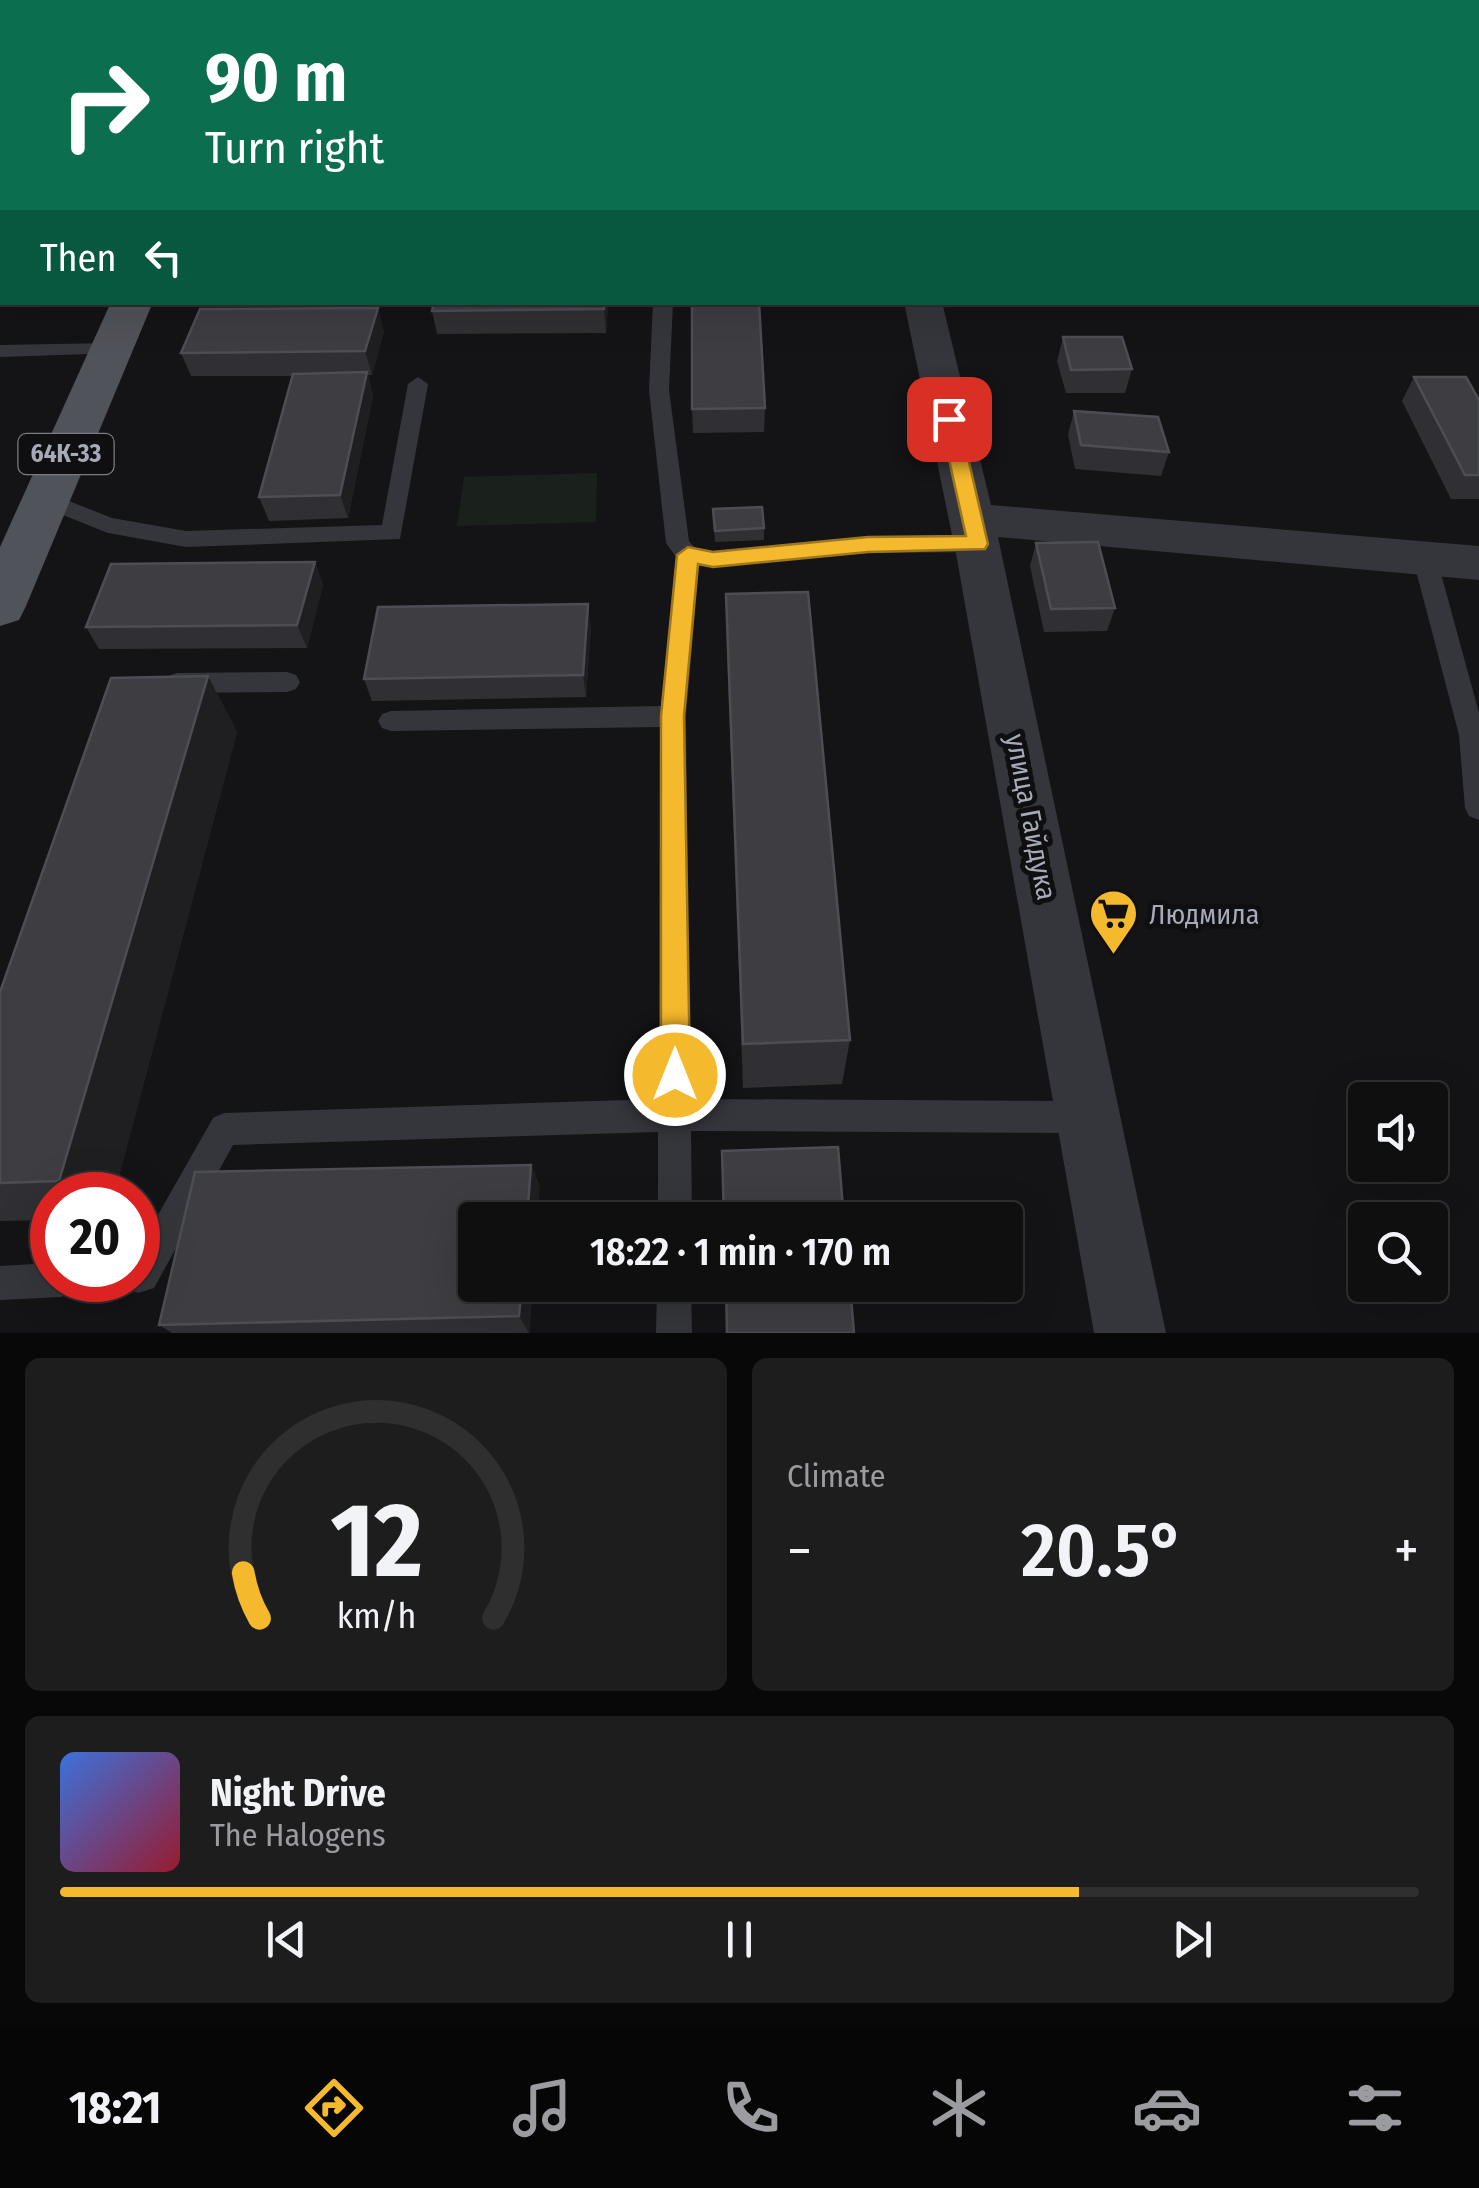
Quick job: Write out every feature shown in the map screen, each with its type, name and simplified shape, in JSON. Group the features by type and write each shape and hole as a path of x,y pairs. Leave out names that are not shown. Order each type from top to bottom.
{"main road":[{"name":"64К-33","path":"0,606 131,305"}],"street":[{"name":"улица Гайдука","path":"924,305 976,531 1048,906 1083,1117 1130,1333"},
{"path":"976,531 1479,563"}],"lane":[{"path":"663,305 659,390 678,544 688,555 713,559 976,531"},
{"path":"0,351 111,349"},
{"path":"46,500 108,525 186,539 392,533 418,384"},
{"path":"675,1202 673,716 688,555"},
{"path":"1425,559 1474,721 1479,808"},
{"path":"144,683 287,682"},
{"path":"391,722 673,716"},
{"path":"160,1244 224,1129 676,1115 1083,1117"},
{"path":"0,1283 30,1282"},
{"path":"674,1302 674,1333"}],"shaded area":[{"path":"597,473 596,522 457,526 464,477"}],"building":[{"path":"433,305 604,305 604,309 432,311"},
{"path":"692,305 759,305 765,408 692,409"},
{"path":"378,308 365,351 181,353 200,309"},
{"path":"1063,337 1122,337 1132,369 1071,370"},
{"path":"367,372 340,495 259,497 293,374"},
{"path":"1414,377 1466,377 1479,400 1479,475 1465,475"},
{"path":"1074,411 1158,417 1169,452 1081,445"},
{"path":"762,507 764,528 715,531 713,509"},
{"path":"1098,542 1115,608 1051,609 1036,543"},
{"path":"315,562 297,625 86,627 111,564"},
{"path":"808,592 850,1040 743,1044 726,594"},
{"path":"588,604 583,675 364,679 378,607"},
{"path":"208,676 62,1172 30,1172 30,1182 0,1183 0,992 111,678"},
{"path":"838,1147 843,1202 723,1202 722,1151"},
{"path":"531,1165 528,1202 458,1202 458,1302 520,1302 519,1316 159,1325 195,1172"},
{"path":"726,1302 851,1302 854,1333 727,1333"}],"place":[{"name":"Людмила","path":"1114,956"}],"route":[{"path":"675,1075 673,716 688,555 713,559 868,544 978,544 949,419"}]}
